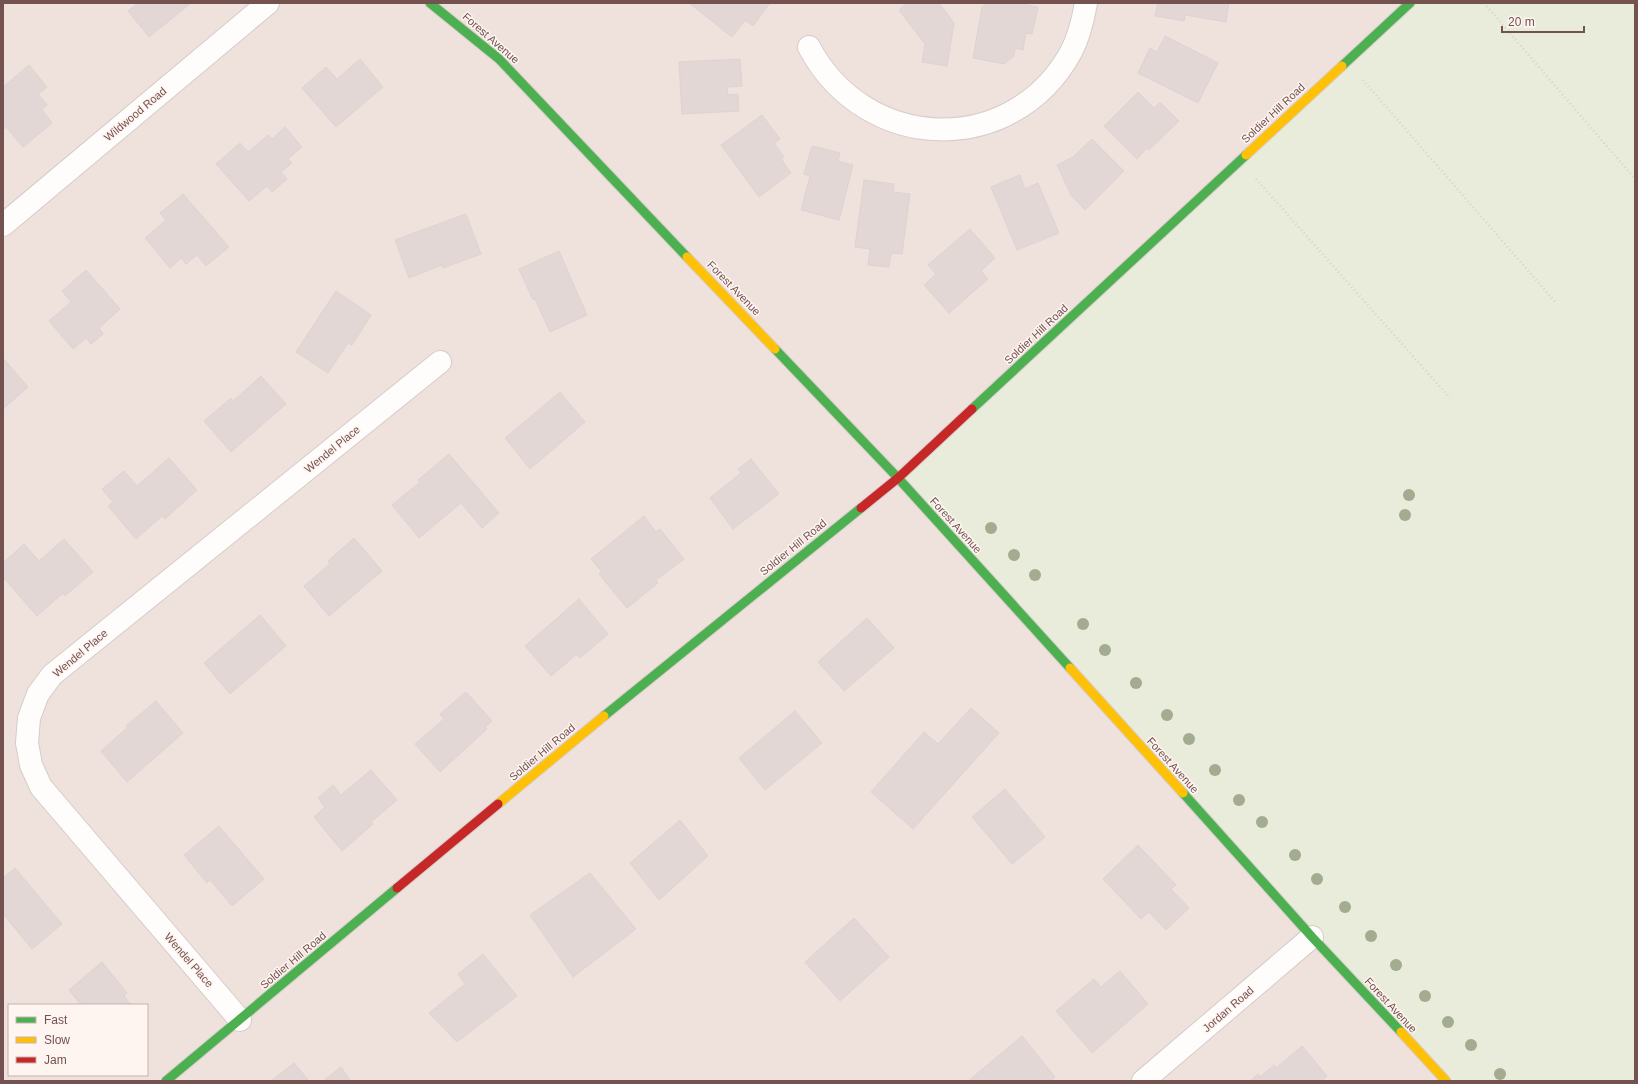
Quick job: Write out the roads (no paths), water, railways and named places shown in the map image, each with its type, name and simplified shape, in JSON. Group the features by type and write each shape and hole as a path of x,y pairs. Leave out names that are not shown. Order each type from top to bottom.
{"street":[{"name":"Wildwood Road","path":"3,225 268,3"},
{"name":"Forest Avenue","path":"430,3 499,59 898,478 1312,937 1446,1081"},
{"path":"809,47 817,61 836,85 861,106 889,120 918,128 952,130 982,124 1008,114 1034,97 1055,75 1071,52 1082,26 1086,3"},
{"name":"Soldier Hill Road","path":"166,1081 625,698 898,478 1410,3"},
{"name":"Wendel Place","path":"240,1020 41,787 31,765 27,743 29,718 38,694 52,675 440,362"},
{"name":"Jordan Road","path":"1143,1081 1312,937"}]}
